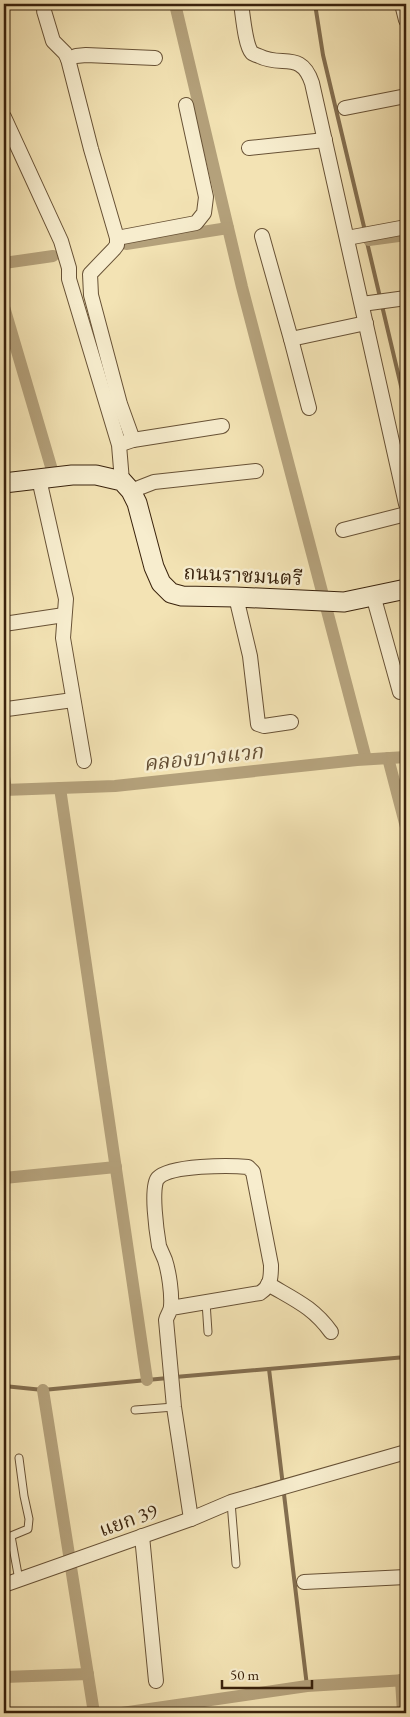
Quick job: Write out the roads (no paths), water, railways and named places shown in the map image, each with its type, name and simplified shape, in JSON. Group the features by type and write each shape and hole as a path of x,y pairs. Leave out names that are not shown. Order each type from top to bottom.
{"street":[{"path":"241,4 248,44 252,53 264,59 294,62 303,65 309,72 366,303 366,323 406,504"},
{"path":"402,4 406,20"},
{"path":"44,11 53,41 65,53 68,59 116,238 114,249 90,274 91,295 120,404 133,440"},
{"path":"68,59 86,55 155,58"},
{"path":"345,108 406,96"},
{"path":"116,238 196,223 204,213 206,197 186,105"},
{"path":"4,117 61,241 75,298 119,445 126,486"},
{"path":"249,148 325,140"},
{"path":"350,237 406,227"},
{"path":"262,236 292,339 309,408"},
{"path":"75,298 91,295"},
{"path":"366,303 406,298"},
{"path":"292,339 366,323"},
{"path":"119,445 133,440 222,426"},
{"path":"4,483 72,474 96,475 126,486 256,470"},
{"path":"39,479 66,599 63,638 84,761"},
{"name":"ถนนราชมนตรี","path":"126,486 137,503 154,567 161,583 172,593 182,596 344,602 406,589"},
{"path":"343,530 406,514"},
{"path":"372,596 400,692"},
{"path":"236,597 250,656 258,724 264,726 291,722"},
{"path":"4,624 64,615"},
{"path":"7,709 74,700"},
{"path":"171,1308 260,1293 267,1289 271,1279 271,1264 253,1172 248,1167 174,1169 158,1177 154,1193 157,1231 168,1273 171,1308 166,1320 174,1407 191,1519"},
{"path":"268,1284 304,1304 323,1320 331,1332"},
{"name":"แยก 39","path":"4,1585 191,1519 231,1502 406,1452"},
{"path":"142,1536 156,1681"},
{"path":"304,1582 406,1577"}],"lane":[{"path":"206,1302 208,1332"},
{"path":"135,1410 174,1407"},
{"path":"19,1458 30,1524 28,1529 12,1536 20,1580"},
{"path":"231,1502 236,1564"}],"waterway":[{"path":"175,4 242,287 366,759"},
{"path":"315,4 323,55 365,231"},
{"path":"126,244 228,228"},
{"path":"369,240 406,235"},
{"path":"366,238 406,407"},
{"path":"4,263 53,256"},
{"path":"4,307 52,470"},
{"name":"คลองบางแวก","path":"4,790 115,786 357,760 406,757"},
{"path":"388,758 406,827"},
{"path":"4,777 6,790"},
{"path":"60,788 147,1380"},
{"path":"4,1178 116,1167"},
{"path":"175,1377 406,1357"},
{"path":"269,1369 307,1686"},
{"path":"4,1386 43,1390 168,1378"},
{"path":"43,1390 94,1713"},
{"path":"4,1677 88,1674"},
{"path":"401,1680 403,1713"},
{"path":"122,1713 307,1686 406,1680"}]}
